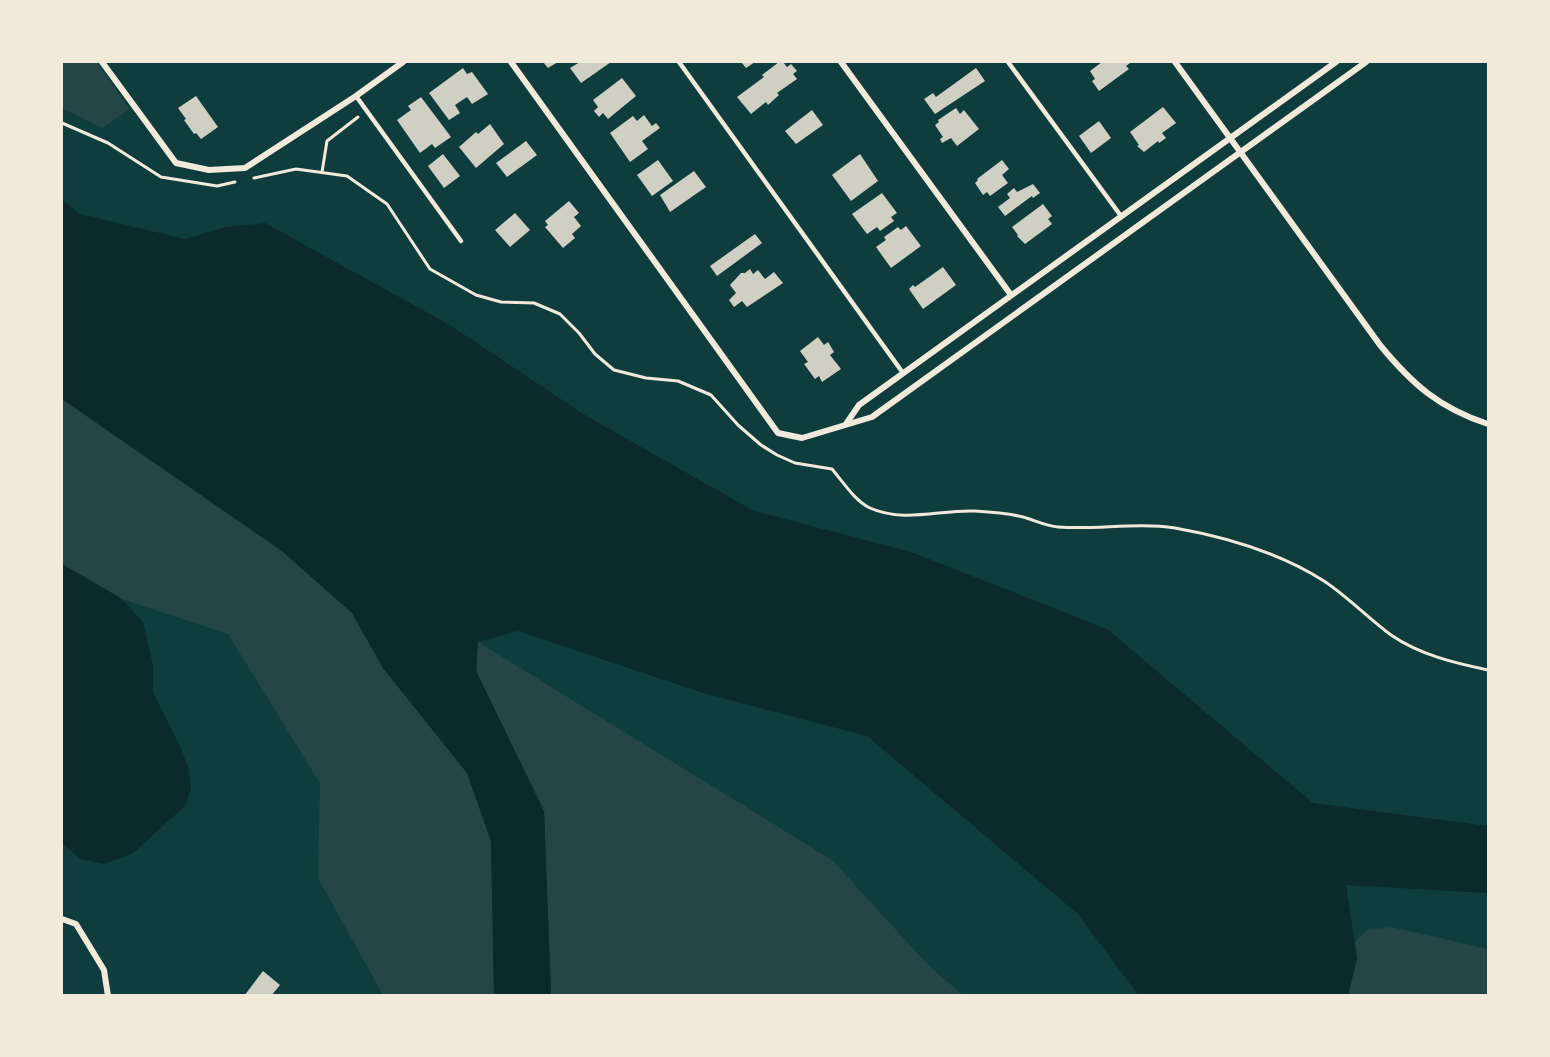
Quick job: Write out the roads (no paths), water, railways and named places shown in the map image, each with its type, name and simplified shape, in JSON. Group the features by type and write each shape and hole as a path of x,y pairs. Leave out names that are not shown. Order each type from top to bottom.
{"street":[{"path":"102,62 176,163 209,170 245,168 356,96 403,62"},
{"path":"511,62 778,433 802,438 872,417 1366,62"},
{"path":"841,62 1011,295"},
{"path":"1175,62 1380,345 1404,374 1429,395 1456,412 1487,423"},
{"path":"845,424 860,405 903,372 1336,62"},
{"path":"62,919 76,924 104,970 108,996"}],"lane":[{"path":"679,62 903,372"},
{"path":"1008,62 1121,216"},
{"path":"356,96 461,241"}]}
